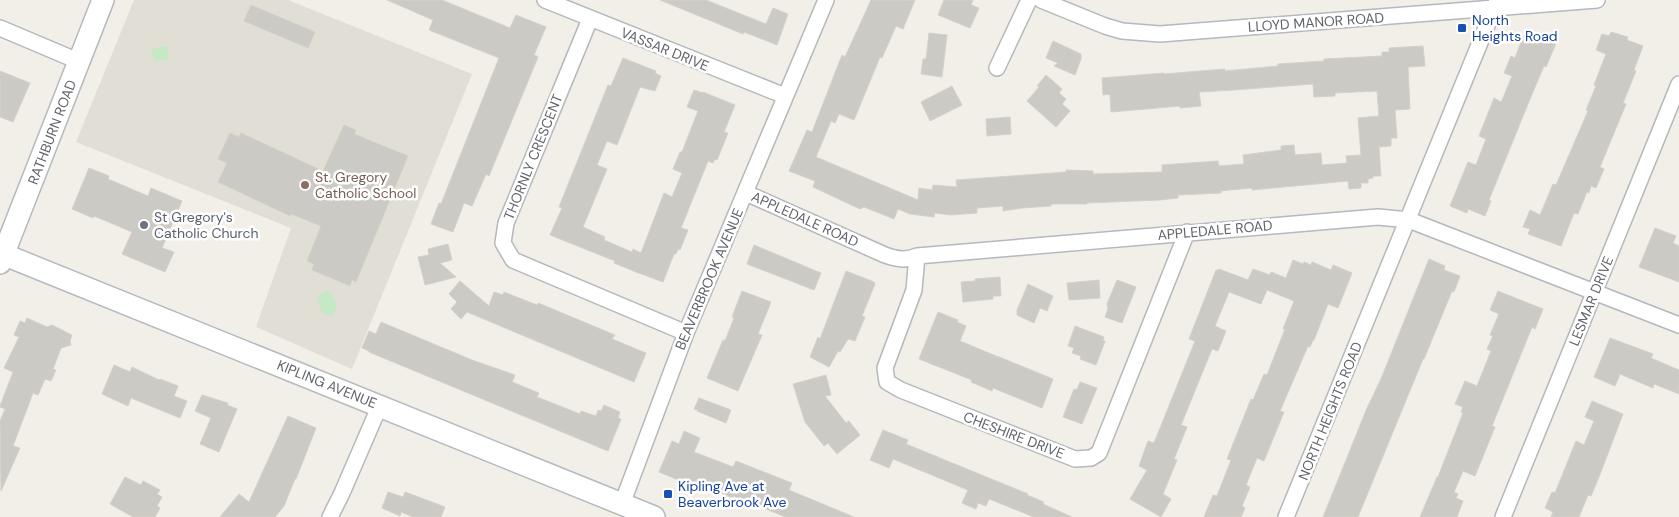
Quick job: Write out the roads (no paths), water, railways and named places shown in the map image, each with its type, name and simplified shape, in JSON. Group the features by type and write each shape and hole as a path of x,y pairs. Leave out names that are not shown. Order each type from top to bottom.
{"main road":[{"name":"RATHBURN ROAD","path":"1,257 65,101 78,61 103,0"},
{"name":"KIPLING AVENUE","path":"1,257 380,405 654,517"}],"street":[{"name":"VASSAR DRIVE","path":"545,0 784,96"},
{"name":"BEAVERBROOK AVENUE","path":"622,504 686,333 746,193 784,96 826,0"},
{"path":"997,68 1029,0"},
{"name":"LLOYD MANOR ROAD","path":"1041,0 1122,31 1160,34 1496,4 1597,0"},
{"name":"NORTH HEIGHTS ROAD","path":"1286,517 1496,4"},
{"name":"THORNLY CRESCENT","path":"590,19 506,224 503,244 513,260 686,333"},
{"path":"0,28 78,61"},
{"name":"LESMAR DRIVE","path":"1503,517 1679,84"},
{"name":"APPLEDALE ROAD","path":"746,193 885,255 896,259 908,260 917,256 1186,232 1378,217 1409,220 1679,325"},
{"name":"CHESHIRE DRIVE","path":"917,256 914,290 885,368 887,382 901,390 1076,459 1091,458 1099,453 1186,232"},
{"path":"330,517 380,405"}],"place":[{"name":"North Heights Road","path":"1462,28"},
{"name":"St. Gregory Catholic School","path":"305,185"},
{"name":"St Gregory's Catholic Church","path":"144,225"},
{"name":"Kipling Ave at Beaverbrook Ave","path":"668,494"}]}
